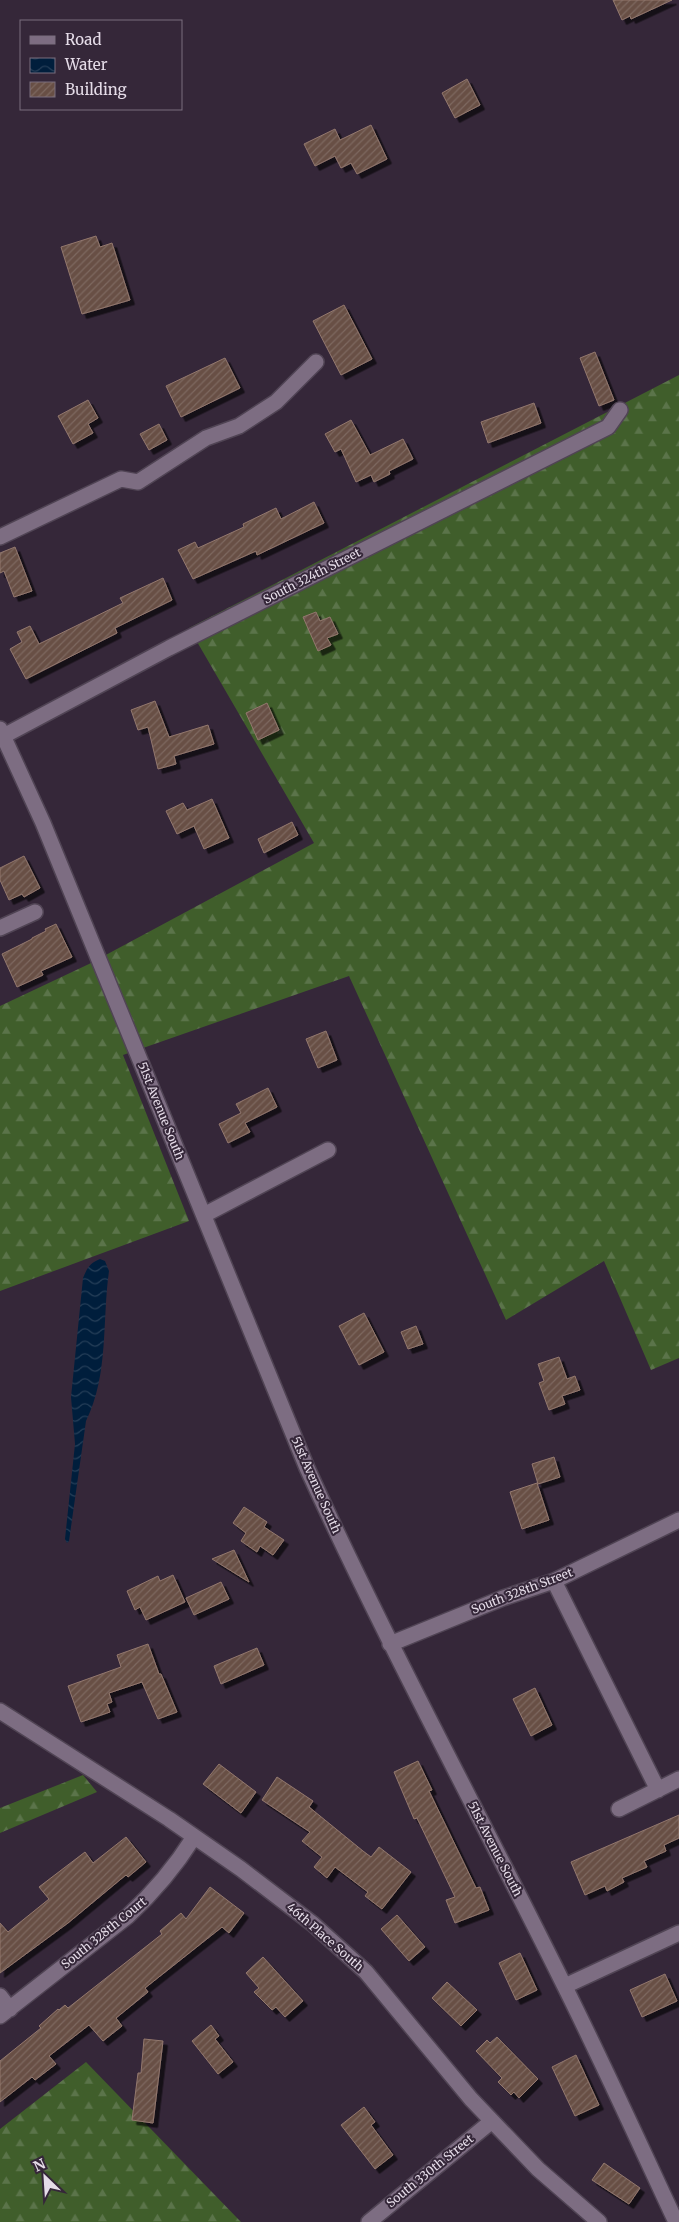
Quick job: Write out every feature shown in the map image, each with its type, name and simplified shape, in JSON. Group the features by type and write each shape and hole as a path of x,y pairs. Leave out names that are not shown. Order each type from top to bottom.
{"street":[{"path":"0,537 121,479 138,482 206,438 239,426 276,402 316,362"},
{"name":"South 324th Street","path":"1,734 608,427 620,410"},
{"name":"51st Avenue South","path":"1,734 43,823 307,1468 345,1552 565,1986 676,2222"},
{"path":"0,928 35,912"},
{"path":"204,1215 328,1150"},
{"name":"South 328th Street","path":"390,1644 502,1598 554,1581 679,1520"},
{"path":"554,1581 658,1790"},
{"name":"46th Place South","path":"0,1711 241,1869 312,1924 366,1972 415,2034 492,2121 538,2169 599,2222"},
{"path":"619,1809 679,1780"},
{"name":"South 328th Court","path":"5,2012 140,1905 173,1868 194,1837"},
{"path":"565,1986 679,1933"},
{"path":"0,1996 5,2012"},
{"name":"South 330th Street","path":"369,2222 492,2121"}],"green space":[{"path":"679,375 679,1358 651,1370 604,1261 506,1320 349,976 123,1055 189,1221 0,1291 0,1006 89,964 314,843 189,628"},
{"path":"83,1775 97,1792 0,1833 0,1808"},
{"path":"86,2062 241,2222 0,2222 0,2129"}],"water":[{"path":"100,1259 105,1261 109,1271 102,1366 93,1403 86,1421 69,1541 67,1543 65,1539 75,1444 71,1397 83,1278 89,1266"}],"building":[{"path":"613,0 672,0 631,19 630,16 622,20"},
{"path":"467,79 480,105 455,118 442,93"},
{"path":"371,125 387,159 357,174 351,163 341,168 335,156 315,166 304,144 335,129 340,140"},
{"path":"96,236 100,247 112,243 130,300 82,314 61,247"},
{"path":"344,305 372,359 341,375 313,321"},
{"path":"595,352 614,400 599,406 580,358"},
{"path":"225,358 240,388 181,417 166,386"},
{"path":"88,400 98,418 88,424 93,433 73,444 58,416"},
{"path":"534,403 541,423 488,443 481,422"},
{"path":"351,420 370,455 403,439 413,459 389,471 390,474 374,482 371,475 356,482 341,449 335,452 325,434"},
{"path":"159,424 167,440 149,450 140,434"},
{"path":"314,502 324,523 257,555 256,551 193,579 178,550 195,542 198,548 244,527 243,524 276,508 281,519"},
{"path":"15,547 32,591 14,597 4,571 0,573 0,553"},
{"path":"163,578 172,600 115,628 117,633 26,679 10,649 22,642 17,632 30,626 39,644 123,603 120,598"},
{"path":"316,612 320,621 330,617 338,634 327,638 331,645 318,651 303,617"},
{"path":"155,701 169,737 208,725 214,744 174,756 176,764 158,769 148,727 138,730 131,710"},
{"path":"267,703 279,730 258,740 246,713"},
{"path":"212,799 229,838 204,849 194,826 177,834 166,811 183,803 187,810"},
{"path":"292,822 298,835 264,853 258,839"},
{"path":"24,856 40,888 24,897 22,894 9,900 0,880 0,868"},
{"path":"56,924 72,957 41,971 43,975 17,987 2,954"},
{"path":"326,1031 337,1060 318,1068 306,1039"},
{"path":"268,1088 277,1107 245,1123 250,1132 228,1143 219,1124 241,1113 236,1104"},
{"path":"364,1313 384,1352 359,1365 339,1326"},
{"path":"416,1326 423,1344 408,1349 401,1332"},
{"path":"559,1357 567,1379 575,1376 580,1390 562,1396 565,1404 549,1410 539,1383 544,1381 538,1364"},
{"path":"554,1457 560,1477 538,1484 532,1464"},
{"path":"537,1483 549,1520 522,1529 510,1492"},
{"path":"244,1507 267,1522 264,1527 284,1540 273,1555 260,1546 257,1552 241,1541 246,1533 233,1523"},
{"path":"234,1550 249,1582 212,1559"},
{"path":"173,1575 185,1602 146,1620 140,1607 135,1610 127,1591 158,1576 160,1581"},
{"path":"221,1582 229,1599 194,1615 186,1598"},
{"path":"148,1644 159,1674 161,1674 177,1712 158,1719 142,1682 109,1693 112,1702 107,1704 110,1712 81,1722 68,1686 121,1667 117,1655"},
{"path":"257,1648 264,1665 221,1684 214,1666"},
{"path":"535,1688 552,1725 531,1736 513,1699"},
{"path":"418,1761 432,1790 429,1791 476,1888 480,1887 489,1910 455,1923 446,1900 455,1897 417,1818 414,1819 394,1772"},
{"path":"219,1764 256,1792 241,1813 203,1784"},
{"path":"277,1777 313,1801 309,1807 371,1857 379,1847 411,1872 382,1909 365,1896 368,1892 335,1867 327,1878 314,1867 322,1857 302,1841 310,1832 262,1800"},
{"path":"679,1815 679,1838 664,1845 666,1851 644,1861 647,1867 622,1878 624,1882 607,1891 605,1886 585,1895 571,1862"},
{"path":"126,1837 146,1862 128,1877 126,1875 68,1923 0,1973 0,1923 8,1932 49,1899 39,1887 85,1852 93,1863"},
{"path":"210,1887 244,1913 229,1933 222,1927 145,1988 148,1992 116,2018 122,2026 103,2041 89,2025 49,2056 56,2064 35,2080 32,2077 0,2102 0,2061 41,2028 39,2026 58,2009 65,2005 68,2008 162,1934 160,1931 181,1913 186,1919"},
{"path":"397,1915 425,1947 409,1961 381,1929"},
{"path":"520,1953 537,1990 516,2000 499,1963"},
{"path":"263,1957 303,2001 285,2017 276,2007 272,2010 254,1992 259,1988 246,1973"},
{"path":"665,1974 677,2001 642,2017 630,1990"},
{"path":"447,1982 477,2010 461,2026 432,1998"},
{"path":"211,2025 219,2036 215,2039 233,2062 218,2074 192,2041"},
{"path":"497,2037 538,2079 519,2098 514,2092 511,2095 498,2082 502,2078 476,2051 487,2040 490,2043"},
{"path":"144,2039 163,2041 153,2123 132,2120 138,2073 141,2073"},
{"path":"576,2055 599,2105 575,2116 552,2067"},
{"path":"364,2107 375,2122 371,2125 393,2155 375,2169 341,2125"},
{"path":"604,2163 640,2188 629,2204 592,2180"}]}
